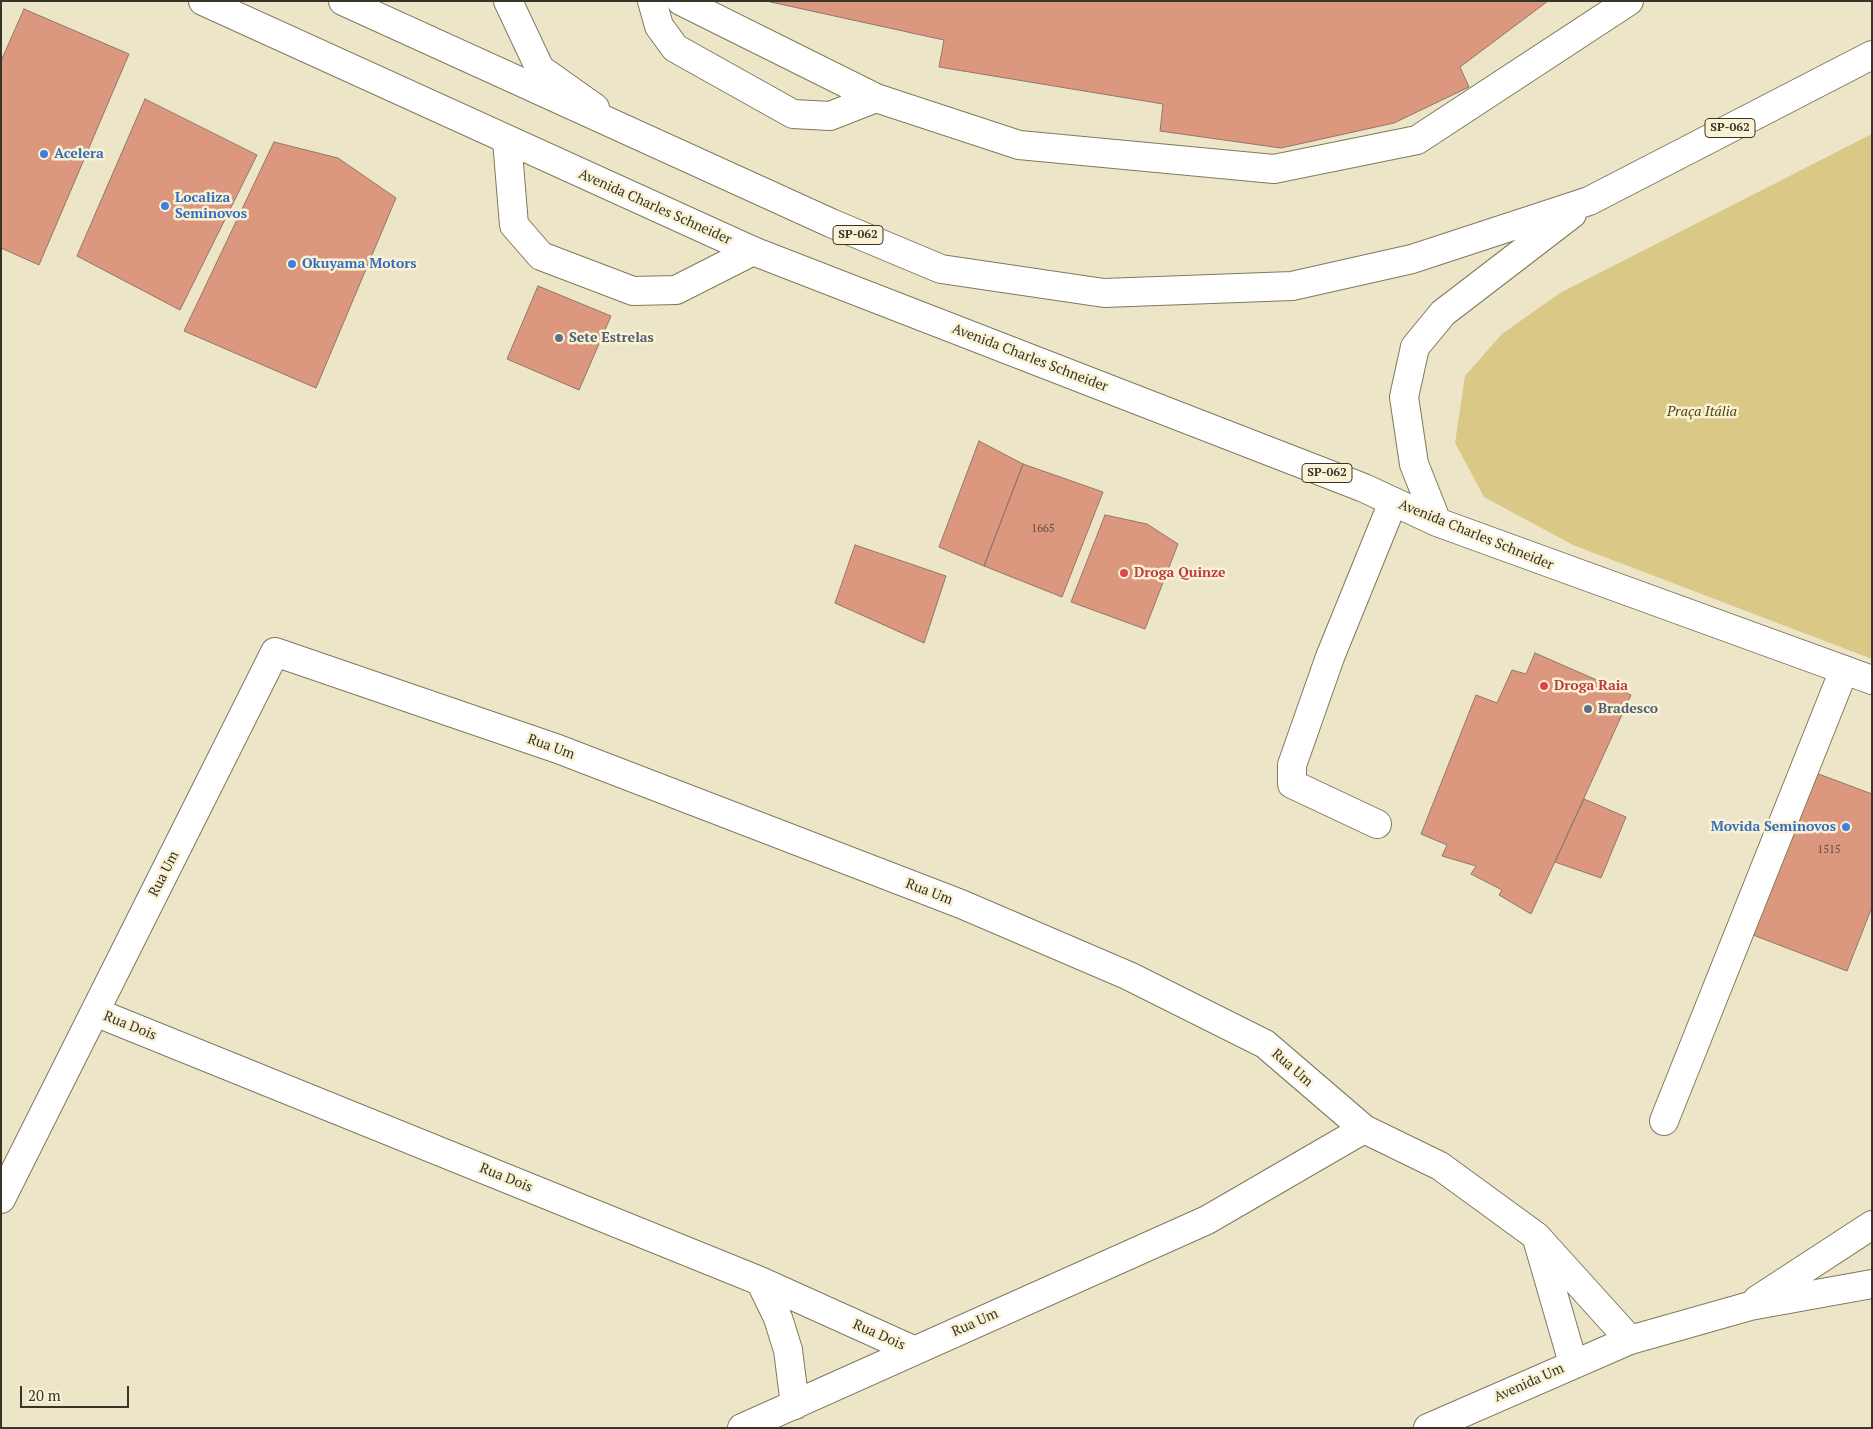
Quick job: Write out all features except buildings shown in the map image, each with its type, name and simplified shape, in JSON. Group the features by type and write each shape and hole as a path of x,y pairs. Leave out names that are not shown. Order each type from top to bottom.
{"street":[{"name":"Avenida Charles Schneider","path":"203,1 753,251 1354,484 1437,522 1872,680"},
{"path":"508,1 540,69 627,131"},
{"path":"652,1 659,26 675,48 794,114 830,116 876,98"},
{"path":"681,1 876,98 1019,145 1274,169 1417,140 1629,1"},
{"name":"SP-062","path":"353,4 831,223 941,268 1104,293 1292,286 1412,259 1589,200 1872,55"},
{"path":"507,140 514,225 541,256 633,292 676,290 753,251"},
{"name":"SP-062","path":"1437,522 1414,464 1404,397 1415,348 1443,313 1589,200"},
{"path":"1376,824 1292,784 1292,765 1330,657 1393,502"},
{"name":"Rua Um","path":"1,1199 275,652 558,749 961,904 1129,976 1265,1044 1364,1129 1440,1166 1536,1236 1630,1340"},
{"path":"1664,1121 1844,670"},
{"name":"Rua Dois","path":"95,1012 760,1281 913,1350"},
{"name":"Rua Um","path":"742,1428 795,1406 913,1350 1206,1220 1364,1129"},
{"path":"1750,1306 1872,1225"},
{"path":"1536,1236 1573,1363"},
{"path":"760,1281 778,1318 788,1350 795,1406"},
{"path":"1750,1306 1872,1284"},
{"name":"Avenida Um","path":"1428,1428 1573,1363 1630,1340 1750,1306"}],"green space":[{"name":"Praça Itália","path":"1872,134 1872,659 1573,545 1484,497 1455,443 1465,376 1502,334 1560,293"}],"place":[{"name":"Acelera","path":"44,154"},
{"name":"Localiza Seminovos","path":"165,206"},
{"name":"Okuyama Motors","path":"292,264"},
{"name":"Sete Estrelas","path":"559,338"},
{"name":"Droga Quinze","path":"1124,573"},
{"name":"Droga Raia","path":"1544,686"},
{"name":"Bradesco","path":"1588,709"},
{"name":"Movida Seminovos","path":"1846,827"}]}
